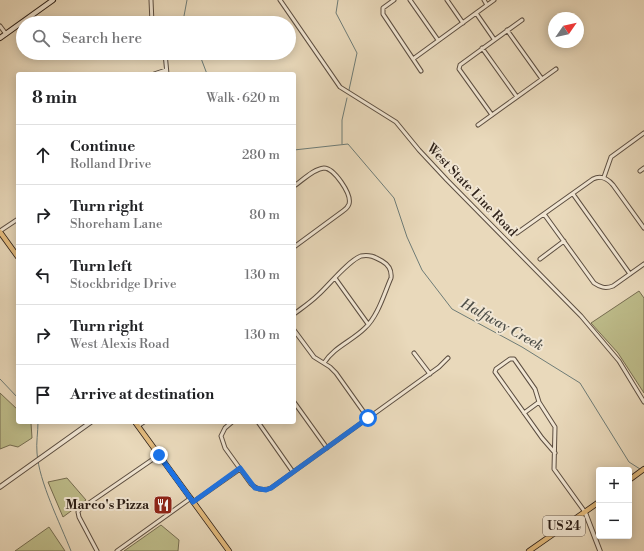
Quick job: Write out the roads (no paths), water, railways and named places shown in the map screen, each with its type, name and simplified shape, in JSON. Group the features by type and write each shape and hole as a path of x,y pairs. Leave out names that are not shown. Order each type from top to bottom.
{"main road":[{"path":"31,16 53,0"},
{"path":"0,38 16,27"},
{"path":"0,232 16,254"},
{"path":"137,424 229,551"},
{"path":"632,478 644,469"},
{"name":"US 24","path":"530,551 598,503"}],"street":[{"path":"151,0 152,16"},
{"name":"West State Line Road","path":"280,0 291,16"},
{"path":"394,0 383,8 382,11 421,71"},
{"path":"410,0 438,40"},
{"path":"447,0 463,23"},
{"path":"484,0 487,5"},
{"path":"413,59 494,0"},
{"path":"476,13 494,39"},
{"path":"492,115 459,67 461,63 522,20"},
{"name":"West State Line Road","path":"296,23 340,88 396,122 419,150 447,180 581,316 616,357 644,402"},
{"path":"0,26 6,34"},
{"path":"508,30 542,79"},
{"path":"482,48 517,97"},
{"path":"166,60 167,72"},
{"path":"478,125 556,69"},
{"path":"604,177 609,161 613,156 644,133"},
{"path":"296,185 322,168 333,172 349,196 349,206 296,246"},
{"path":"640,171 644,168"},
{"path":"517,233 593,179 600,176 604,177 613,185 644,228"},
{"path":"573,194 630,274"},
{"path":"544,214 594,283 604,288 613,286 644,264"},
{"path":"0,232 16,220"},
{"path":"540,259 564,241"},
{"path":"296,313 311,302 354,260 361,256 373,256 386,263 391,270 391,278 375,313 368,324 362,331 330,354 324,363"},
{"path":"335,278 368,324"},
{"path":"296,333 314,357 336,373 368,418"},
{"path":"414,352 430,374"},
{"path":"230,424 225,428 221,436 225,448 255,488 265,490 271,488 430,374 448,358"},
{"path":"555,453 542,438 495,372 496,369 510,359 514,360 535,389 539,402 555,427 555,453 554,469 585,512 600,551"},
{"path":"524,413 539,402"},
{"path":"296,405 327,448"},
{"path":"0,487 88,424"},
{"path":"259,424 293,472"},
{"path":"97,551 79,517 78,512 159,455"},
{"path":"117,551 240,468"}],"waterway":[{"name":"Halfway Creek","path":"184,16 187,0"},
{"path":"338,0 336,13 357,53 349,90"},
{"name":"Halfway Creek","path":"202,60 206,72"},
{"path":"342,144 342,120 347,98"},
{"name":"Halfway Creek","path":"296,150 348,144 394,198 407,237 422,270 452,309 522,347 580,383 629,462 640,469"},
{"path":"0,379 16,396"},
{"path":"38,424 37,453 42,477 71,551"}],"place":[{"name":"Marco's Pizza","path":"163,505"}]}
